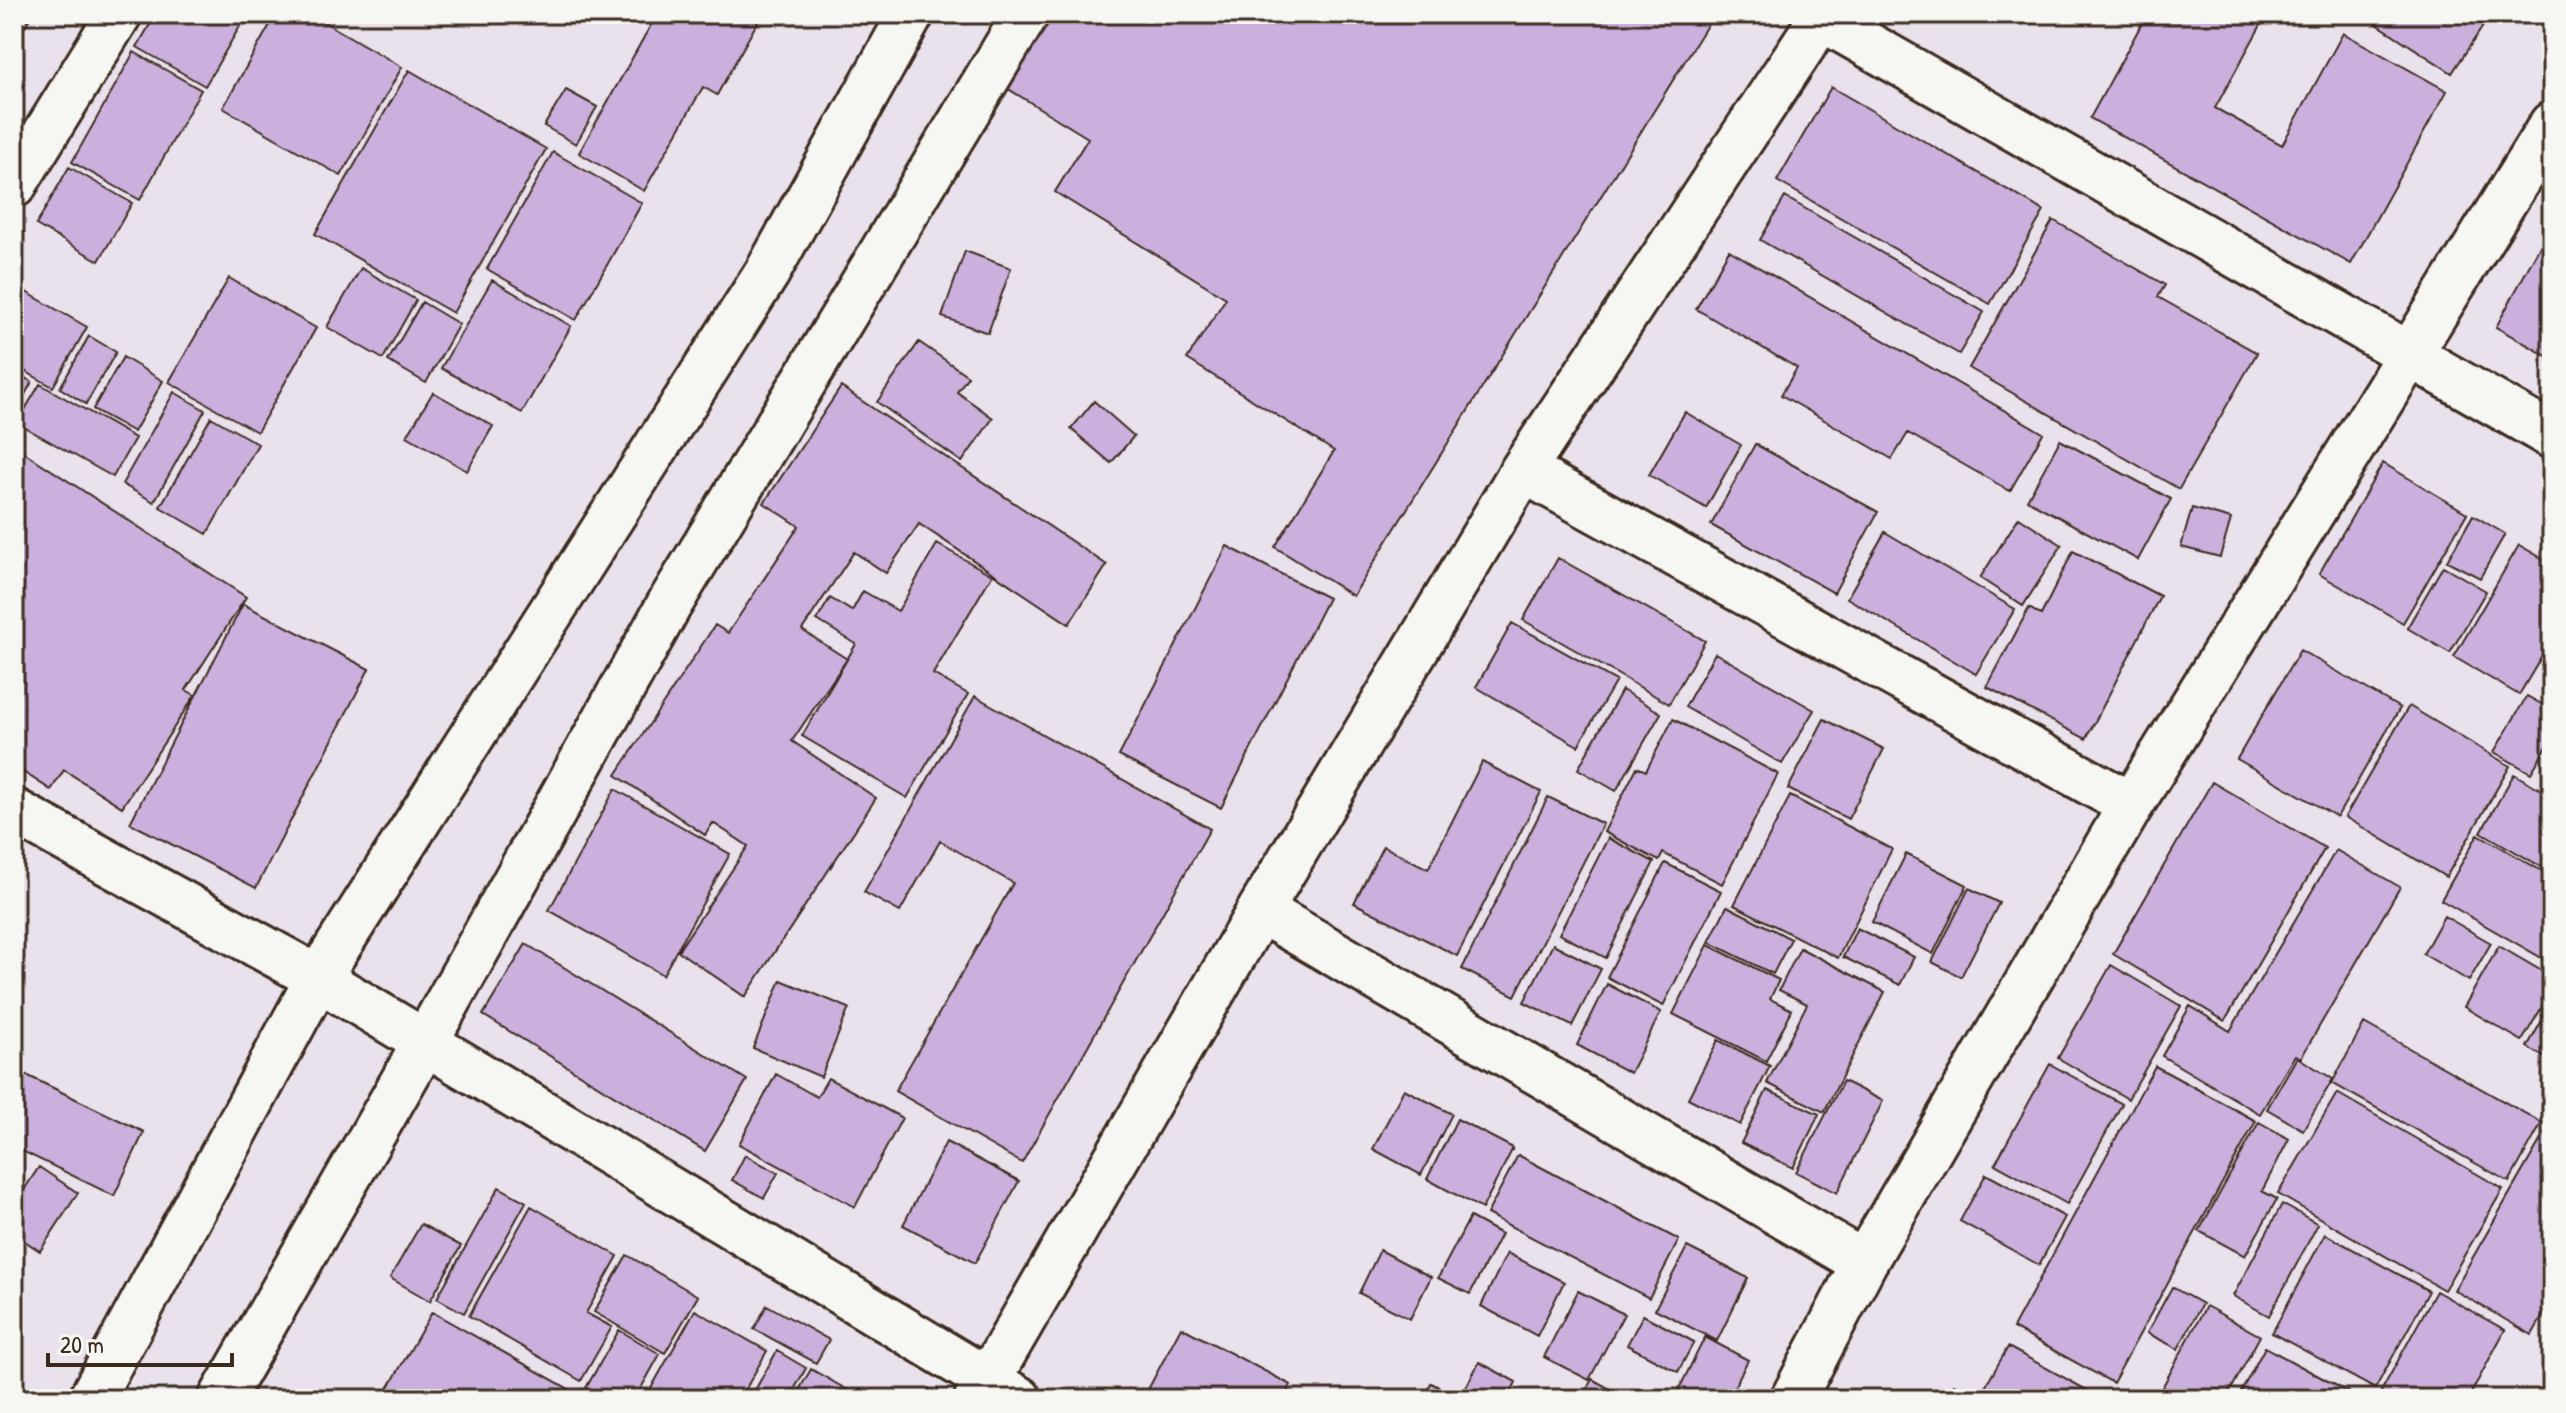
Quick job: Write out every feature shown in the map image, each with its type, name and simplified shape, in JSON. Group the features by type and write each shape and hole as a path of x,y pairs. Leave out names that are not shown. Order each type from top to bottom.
{"street":[{"path":"14,185 119,14"},
{"path":"91,1399 318,978 767,273 911,14"},
{"path":"221,1399 425,1043 669,605 1026,14"},
{"path":"14,811 318,978 994,1393 1260,910 1523,470 1822,16 2552,436"},
{"path":"1793,1399 1864,1263 2131,805 2552,124"},
{"path":"1523,470 2131,805"},
{"path":"1260,910 1864,1263"}],"shaded area":[{"path":"14,14 2552,14 2552,1399 14,1399"}],"building":[{"path":"14,14 32,14 14,46"},
{"path":"156,14 231,14 243,21 205,86 137,47"},
{"path":"276,14 310,14 402,67 341,176 223,108"},
{"path":"657,14 762,14 717,95 703,87 644,191 579,153"},
{"path":"1039,14 1714,14 1353,596 1275,547 1334,451 1187,359 1226,298 1055,192 1088,138 997,82"},
{"path":"2147,14 2267,14 2215,108 2282,145 2343,33 2447,91 2351,264 2090,118"},
{"path":"2383,14 2491,14 2452,73 2377,24"},
{"path":"134,52 201,90 140,200 72,162"},
{"path":"409,70 546,149 453,313 315,234"},
{"path":"1831,87 2044,211 1990,304 1777,181"},
{"path":"566,90 597,107 576,144 544,126"},
{"path":"553,152 642,203 576,320 487,269"},
{"path":"69,167 132,203 99,261 36,225"},
{"path":"1785,197 1984,312 1959,354 1760,240"},
{"path":"2053,220 2165,285 2158,297 2257,353 2179,489 1969,368"},
{"path":"2552,224 2552,359 2496,327"},
{"path":"1729,250 2043,433 2010,491 1908,433 1892,459 1781,395 1797,368 1696,309"},
{"path":"965,251 1011,268 988,333 942,317"},
{"path":"361,268 416,300 383,359 327,327"},
{"path":"229,278 316,328 257,432 169,382"},
{"path":"492,280 571,326 522,413 441,368"},
{"path":"14,285 87,327 53,387 14,365"},
{"path":"422,302 459,324 426,383 388,361"},
{"path":"89,336 116,352 86,404 60,388"},
{"path":"919,342 968,376 957,392 993,418 962,462 877,402"},
{"path":"123,357 163,381 134,432 93,409"},
{"path":"14,372 32,382 14,414"},
{"path":"40,384 135,438 113,477 17,423"},
{"path":"841,387 1107,565 1069,624 919,524 886,573 854,552 802,630 847,659 792,741 876,798 745,997 678,951 748,846 713,823 705,835 616,775 715,625 728,633 799,526 764,503"},
{"path":"174,392 205,410 154,502 122,484"},
{"path":"433,392 493,426 467,471 407,436"},
{"path":"1094,401 1134,436 1111,463 1071,429"},
{"path":"1685,412 1741,445 1706,508 1649,475"},
{"path":"211,417 258,444 207,534 160,507"},
{"path":"2060,440 2171,499 2138,560 2027,500"},
{"path":"1755,444 1878,512 1834,593 1711,525"},
{"path":"16,447 246,597 186,690 195,695 122,807 64,770 51,790 14,766"},
{"path":"2383,463 2467,513 2403,623 2319,574"},
{"path":"2192,508 2231,519 2220,557 2181,547"},
{"path":"2473,515 2505,534 2480,578 2447,561"},
{"path":"2019,517 2062,545 2023,606 1980,578"},
{"path":"1885,532 2015,609 1976,674 1847,598"},
{"path":"2552,534 2552,555 2543,549"},
{"path":"937,544 992,575 933,674 968,694 907,798 802,736 856,644 817,620 830,598 852,611 863,591 898,611"},
{"path":"2519,545 2552,564 2552,639 2519,695 2454,657"},
{"path":"1227,546 1328,598 1221,808 1119,756"},
{"path":"2073,551 2160,596 2086,739 1987,687 2029,608 2041,615"},
{"path":"1558,558 1705,641 1669,704 1523,620"},
{"path":"2443,566 2486,591 2450,653 2407,628"},
{"path":"243,604 369,669 256,888 130,823"},
{"path":"1512,623 1616,681 1578,746 1476,687"},
{"path":"2300,650 2400,708 2337,817 2237,759"},
{"path":"1715,653 1814,710 1782,764 1685,707"},
{"path":"1622,690 1661,713 1616,791 1578,769"},
{"path":"975,696 1210,829 1022,1163 895,1091 1013,883 940,841 900,912 864,892"},
{"path":"2527,696 2552,710 2552,738 2531,773 2494,752"},
{"path":"2409,706 2510,766 2446,877 2345,817"},
{"path":"1673,719 1778,774 1722,884 1663,853 1659,861 1604,832 1637,767 1646,771"},
{"path":"1824,719 1884,749 1848,819 1788,789"},
{"path":"1482,762 1541,792 1457,956 1354,903 1383,846 1428,869"},
{"path":"2514,774 2552,796 2552,873 2481,832"},
{"path":"2212,782 2325,848 2225,1021 2113,954"},
{"path":"615,789 730,854 663,975 549,910"},
{"path":"1790,796 1892,849 1838,958 1734,905"},
{"path":"1548,797 1603,824 1515,996 1462,969"},
{"path":"2478,834 2552,877 2552,964 2441,900"},
{"path":"1608,838 1654,862 1606,958 1559,934"},
{"path":"2336,850 2400,887 2301,1058 2295,1055 2260,1114 2162,1056 2190,1006 2230,1031"},
{"path":"1906,854 1967,885 1933,954 1872,922"},
{"path":"1665,863 1721,891 1663,1006 1607,977"},
{"path":"1969,888 1999,903 1961,977 1932,962"},
{"path":"1727,906 1791,939 1773,974 1709,942"},
{"path":"2444,916 2491,943 2469,981 2423,954"},
{"path":"1857,928 1914,957 1900,985 1843,957"},
{"path":"526,944 747,1080 705,1151 483,1015"},
{"path":"1553,944 1601,969 1572,1026 1524,1002"},
{"path":"1708,945 1779,980 1770,999 1792,1010 1766,1061 1673,1014"},
{"path":"2499,946 2552,977 2552,990 2522,1041 2464,1007"},
{"path":"1800,948 1885,992 1824,1112 1767,1083 1807,1004 1779,990"},
{"path":"2111,965 2181,1006 2128,1099 2058,1058"},
{"path":"781,980 849,1008 821,1077 753,1048"},
{"path":"1607,984 1661,1012 1630,1073 1577,1045"},
{"path":"2552,1003 2552,1062 2527,1047"},
{"path":"2364,1023 2542,1123 2509,1182 2332,1083"},
{"path":"1718,1040 1770,1066 1740,1125 1688,1098"},
{"path":"2297,1057 2333,1079 2303,1130 2267,1109"},
{"path":"2050,1064 2122,1104 2067,1204 1995,1164"},
{"path":"2155,1066 2256,1121 2113,1383 2013,1328"},
{"path":"18,1071 144,1132 114,1196 14,1147 14,1080"},
{"path":"776,1074 817,1097 828,1078 902,1118 855,1207 739,1144"},
{"path":"1843,1081 1883,1101 1837,1193 1796,1172"},
{"path":"1404,1089 1452,1114 1421,1175 1373,1149"},
{"path":"1767,1090 1819,1114 1793,1168 1741,1143"},
{"path":"2337,1093 2503,1189 2444,1290 2278,1194"},
{"path":"1457,1119 1513,1148 1482,1209 1427,1179"},
{"path":"2259,1122 2289,1139 2262,1191 2277,1199 2245,1256 2199,1231"},
{"path":"2547,1129 2552,1132 2552,1300 2532,1335 2454,1290"},
{"path":"946,1142 1019,1181 975,1263 903,1225"},
{"path":"745,1155 778,1173 764,1198 732,1180"},
{"path":"1518,1155 1679,1240 1649,1298 1487,1214"},
{"path":"39,1167 78,1193 40,1251 14,1234 14,1205"},
{"path":"1986,1174 2065,1217 2039,1265 1960,1221"},
{"path":"499,1187 526,1202 464,1313 437,1298"},
{"path":"2282,1204 2318,1224 2269,1316 2233,1296"},
{"path":"531,1206 618,1256 586,1313 612,1327 581,1381 469,1316"},
{"path":"1470,1217 1501,1234 1470,1294 1438,1278"},
{"path":"421,1224 461,1246 430,1301 390,1278"},
{"path":"2325,1234 2429,1291 2375,1389 2272,1333"},
{"path":"1687,1247 1748,1278 1717,1341 1655,1309"},
{"path":"1380,1250 1431,1277 1410,1319 1359,1293"},
{"path":"1507,1253 1564,1282 1537,1336 1481,1306"},
{"path":"627,1255 698,1296 665,1353 594,1312"},
{"path":"2172,1287 2202,1304 2178,1349 2147,1333"},
{"path":"1578,1291 1624,1314 1589,1380 1544,1357"},
{"path":"2436,1291 2505,1330 2468,1399 2377,1399"},
{"path":"767,1305 829,1340 816,1363 754,1329"},
{"path":"2206,1306 2260,1336 2226,1399 2156,1399"},
{"path":"695,1310 767,1351 740,1399 645,1399"},
{"path":"432,1312 574,1392 570,1399 382,1399"},
{"path":"1643,1315 1694,1342 1678,1372 1627,1345"},
{"path":"1181,1327 1291,1385 1283,1399 1143,1399"},
{"path":"619,1330 660,1354 635,1399 605,1399 586,1388"},
{"path":"1705,1337 1748,1360 1728,1399 1674,1399"},
{"path":"2008,1347 2103,1399 1946,1399 1954,1384 1979,1398"},
{"path":"2265,1347 2361,1399 2237,1399"},
{"path":"777,1351 806,1368 789,1399 750,1399"},
{"path":"1479,1362 1516,1382 1508,1399 1480,1399 1464,1391"},
{"path":"811,1369 863,1399 794,1399"},
{"path":"1592,1379 1623,1396 1621,1399 1582,1399"},
{"path":"1431,1383 1463,1399 1423,1399"},
{"path":"582,1389 600,1399 576,1399"}]}
